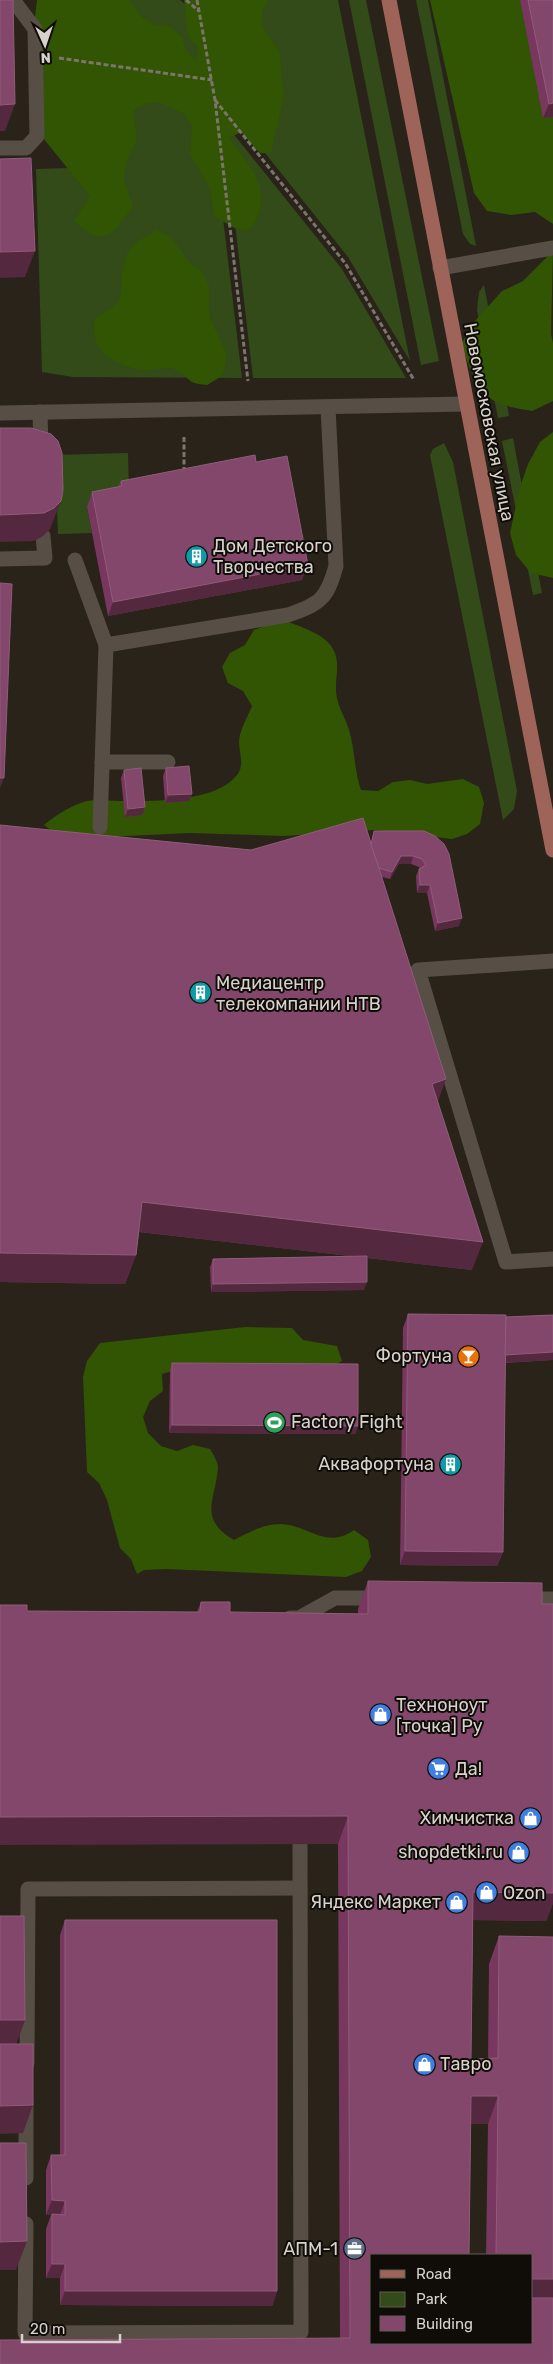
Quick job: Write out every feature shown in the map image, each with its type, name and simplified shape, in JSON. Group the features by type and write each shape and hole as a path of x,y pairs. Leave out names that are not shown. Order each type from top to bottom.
{"main road":[{"name":"Новомосковская улица","path":"389,0 467,404 547,789 553,850"}],"street":[{"path":"0,148 26,148 37,136 35,29 12,0"},
{"path":"440,268 553,248"},
{"path":"0,413 467,404"},
{"path":"106,645 288,614 313,606 319,600 330,588 336,566 328,408"},
{"path":"40,412 41,462"},
{"path":"0,559 45,558 43,536"},
{"path":"75,560 106,645 100,827"},
{"path":"102,762 168,762"},
{"path":"553,961 418,970 506,1262 553,1259"},
{"path":"280,1618 300,1618 335,1598 394,1598"},
{"path":"503,1599 553,1599"},
{"path":"539,1615 553,1605"},
{"path":"300,1618 300,1634"},
{"path":"300,1844 301,2332 25,2341 28,1889 300,1888"}],"path":[{"path":"186,0 199,11"},
{"path":"196,0 215,100 248,381"},
{"path":"36,55 212,80"},
{"path":"215,100 345,263 415,383"},
{"path":"184,437 184,473"}],"green space":[{"path":"37,0 129,0 142,17 155,25 171,27 182,37 186,50 196,61 198,48 188,37 184,0 269,0 263,9 261,24 280,53 284,96 271,153 260,153 241,132 229,138 252,169 260,190 261,202 252,228 238,230 214,216 210,189 190,154 192,126 184,114 158,102 144,104 133,111 137,140 126,164 124,178 133,206 126,216 114,230 101,236 93,235 84,230 74,221 90,196 43,138 34,26"},
{"path":"41,0 180,0 195,12 206,74"},
{"path":"202,0 338,0 410,361 348,257 221,98"},
{"path":"349,0 366,0 439,361 421,365"},
{"path":"416,0 428,0 476,246 470,244 463,234"},
{"path":"430,0 553,0 553,224 535,212 511,215 487,211 474,193"},
{"path":"68,64 207,83 242,378 73,377 42,372 36,169 70,168"},
{"path":"223,121 342,269 406,378 253,378"},
{"path":"157,230 171,237 189,262 202,271 209,285 209,315 226,353 226,363 222,376 207,385 192,382 173,368 145,370 121,364 104,354 95,338 96,317 108,311 119,299 122,268 127,253 138,241"},
{"path":"553,251 551,334 553,343 553,401 532,411 498,403 484,392 474,377 462,343 474,322 502,291 523,281"},
{"path":"484,285 509,416 498,418 477,310 479,292"},
{"path":"553,432 553,578 531,573 516,555 510,533 520,487 528,464 540,442"},
{"path":"513,438 542,593 533,595 502,441"},
{"path":"444,443 453,462 517,791 514,809 503,820 430,455 433,449"},
{"path":"128,453 129,492 87,507 92,533 58,534 55,455"},
{"path":"288,622 307,629 325,640 330,644 336,655 337,698 351,737 361,790 378,791 393,782 410,780 427,784 463,779 479,787 484,803 480,824 467,834 452,839 374,830 284,836 189,833 63,839 44,825 64,811 87,801 147,801 182,798 198,796 227,784 237,775 241,767 239,738 252,706 243,691 228,683 222,667 230,653 245,645 254,630 270,624"},
{"path":"245,1327 292,1328 303,1340 337,1346 342,1361 327,1370 191,1365 162,1374 163,1391 150,1401 143,1417 148,1433 161,1446 177,1451 193,1445 210,1449 218,1467 212,1499 212,1516 223,1532 234,1540 257,1529 274,1524 291,1525 318,1535 335,1538 344,1536 354,1530 368,1540 371,1557 362,1571 346,1577 167,1569 144,1570 137,1574 131,1559 120,1548 107,1500 99,1483 87,1472 83,1377 87,1361 100,1343"}],"building":[{"path":"0,0 13,0 15,104 0,105"},
{"path":"528,0 553,0 553,103 549,104"},
{"path":"31,158 35,251 0,252 0,159"},
{"path":"0,428 31,428 51,434 58,441 62,453 63,490 61,501 54,508 44,513 0,515"},
{"name":"Дом Детского Творчества","path":"255,455 256,462 287,456 308,565 113,602 92,492 122,486 121,481"},
{"path":"0,583 12,584 4,778 0,778"},
{"path":"189,766 192,794 168,795 166,768"},
{"path":"141,768 145,807 128,809 124,770"},
{"name":"Медиацентр телекомпании НТВ","path":"363,818 446,1079 432,1084 483,1242 142,1202 136,1255 0,1253 0,825 251,850"},
{"path":"374,831 424,831 435,836 444,844 449,854 462,918 438,923 430,885 420,885 419,869 426,865 422,859 413,856 401,856 392,872 379,868 371,845"},
{"path":"367,1256 367,1282 213,1284 213,1259"},
{"name":"Аквафортуна","path":"408,1314 506,1315 503,1552 405,1551"},
{"path":"553,1315 553,1352 505,1355 506,1317"},
{"path":"172,1363 358,1364 358,1426 172,1425"},
{"path":"368,1581 542,1583 542,1604 553,1604 553,1893 473,1892 471,2059 498,2058 499,1936 553,1937 553,2279 533,2279 533,2254 496,2254 498,2096 471,2096 469,2254 370,2254 370,2344 533,2344 533,2298 553,2298 553,2364 0,2364 0,2340 350,2338 348,1816 0,1817 0,1605 27,1605 27,1611 200,1612 201,1602 230,1602 230,1612 368,1614"},
{"path":"0,1916 24,1916 25,2020 0,2020"},
{"path":"65,1920 277,1920 277,2291 65,2291 65,2264 52,2264 52,2214 65,2215 65,2201 52,2200 51,2155 65,2155"},
{"path":"0,2044 33,2044 33,2105 0,2106"},
{"path":"0,2143 26,2143 27,2241 0,2242"}],"place":[{"name":"Дом Детского Творчества","path":"197,556"},
{"name":"Медиацентр телекомпании НТВ","path":"200,993"},
{"name":"Фортуна","path":"468,1356"},
{"name":"Factory Fight","path":"275,1422"},
{"name":"Аквафортуна","path":"450,1464"},
{"name":"Техноноут [точка] Ру","path":"380,1715"},
{"name":"Да!","path":"439,1769"},
{"name":"Химчистка","path":"530,1818"},
{"name":"shopdetki.ru","path":"519,1852"},
{"name":"Ozon","path":"487,1893"},
{"name":"Яндекс Маркет","path":"457,1902"},
{"name":"Тавро","path":"424,2064"},
{"name":"АПМ-1","path":"354,2249"}]}
